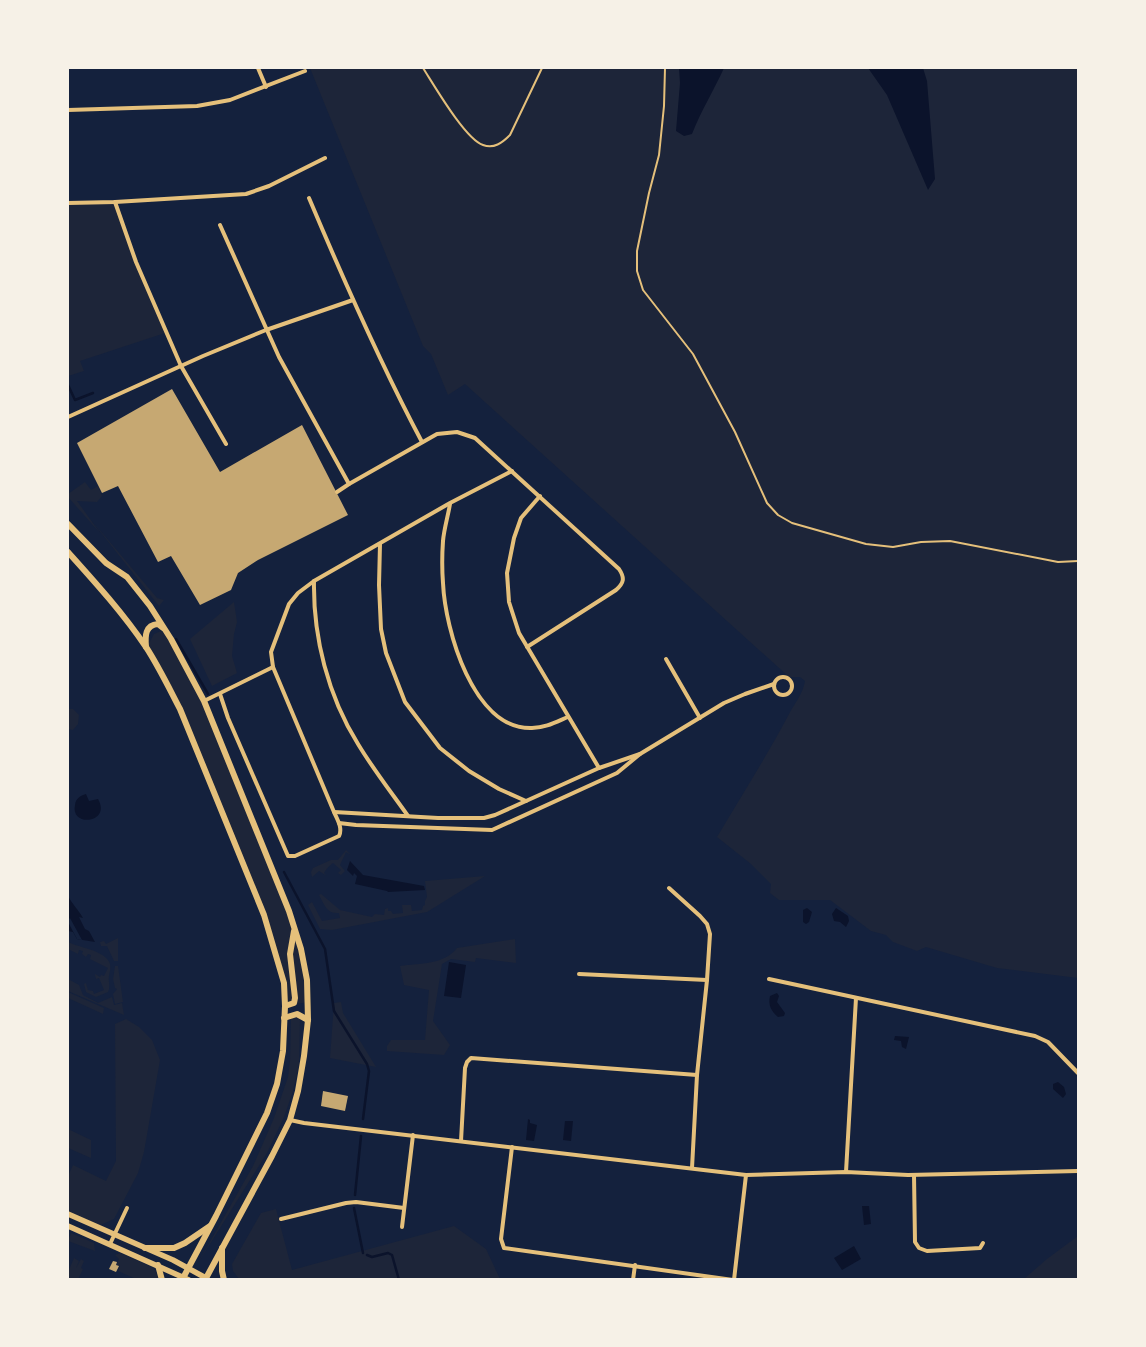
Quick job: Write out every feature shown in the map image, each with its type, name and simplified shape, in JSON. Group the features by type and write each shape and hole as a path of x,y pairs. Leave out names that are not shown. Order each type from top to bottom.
{"main road":[{"path":"68,524 106,563 128,577 145,599 164,628 204,701 289,911 301,949 307,980 308,1020 298,1091 290,1120 206,1279 145,1248 68,1214"},
{"path":"68,552 147,648 180,708 264,915 284,983 283,1051 277,1084 267,1113 188,1269 185,1279 158,1265 68,1226"},
{"path":"147,648 145,638 148,628 151,625 158,624 164,628"},
{"path":"284,1006 294,1003 295,998 290,954 294,930"},
{"path":"284,1018 297,1014 308,1020"},
{"path":"145,1248 174,1248 185,1243 211,1225"},
{"path":"222,1246 224,1280"},
{"path":"158,1265 162,1280"}],"street":[{"path":"258,68 266,87"},
{"path":"68,110 197,106 230,100 305,71"},
{"path":"68,202 116,202 246,194 276,183 325,158"},
{"path":"309,198 353,300 422,442"},
{"path":"116,202 136,262 181,366 226,444"},
{"path":"220,225 266,330 330,452 349,484"},
{"path":"68,418 84,408 266,330 353,300"},
{"path":"68,411 68,418"},
{"path":"336,492 437,434 446,432 466,434 475,438 619,569 623,576 623,581 616,590 527,647"},
{"path":"220,694 232,727 288,856 295,856 339,836 341,832 339,823 273,666 271,652 289,604 298,593 314,581 450,503 512,471"},
{"path":"540,496 521,518 509,555 507,573 512,618 519,634 568,717 586,743 599,768"},
{"path":"450,503 443,541 443,585 455,646 466,674 494,714 508,722 531,728 550,725 568,717"},
{"path":"380,544 381,628 386,653 405,702 440,748 477,776 499,789 526,801"},
{"path":"314,581 316,626 332,690 356,742 408,816"},
{"path":"666,659 700,718"},
{"path":"204,701 273,666"},
{"path":"339,823 368,826 492,830 617,773 640,754 738,697 774,684 778,678 786,678 792,687 790,691 783,695 776,692 774,684"},
{"path":"334,812 438,818 484,818 495,815 599,768 640,754"},
{"path":"669,888 707,924 710,934 697,1075 692,1168"},
{"path":"579,974 707,980"},
{"path":"769,979 1035,1036 1048,1042 1078,1073"},
{"path":"846,1172 856,998"},
{"path":"461,1142 465,1068 466,1062 471,1058 697,1075"},
{"path":"290,1120 746,1175 846,1172 914,1175 1078,1171"},
{"path":"402,1227 413,1135"},
{"path":"512,1148 501,1239 501,1244 504,1248 734,1280 746,1175"},
{"path":"914,1175 915,1242 919,1248 927,1252 980,1248 983,1243"},
{"path":"280,1219 356,1202 404,1208"},
{"path":"110,1244 127,1208"},
{"path":"634,1280 635,1265"}],"path":[{"path":"423,68 448,107 472,138 485,146 492,146 504,141 510,135 542,68"},
{"path":"665,68 664,106 659,155 637,251 637,271 643,290 693,354 734,432 767,503 778,515 792,523 866,544 893,547 921,542 950,541 1058,562 1078,562"}],"shaded area":[{"path":"310,68 1078,68 1078,978 997,968 926,947 917,951 893,942 886,935 871,931 830,900 779,900 770,893 771,884 751,864 717,837 798,699 805,681 800,677 789,677 465,384 448,395 431,354 423,346"},
{"path":"679,68 724,68 692,134 684,136 676,131 680,83"},
{"path":"868,68 923,68 927,81 935,179 928,190 887,95"},
{"path":"115,201 165,333 80,361 84,371 68,376 68,203"},
{"path":"85,482 91,490 98,486 102,496 97,502 77,501 100,533 68,497 68,494"},
{"path":"92,521 157,598 164,600 159,606"},
{"path":"234,602 237,622 232,656 237,673 212,686 190,639"},
{"path":"161,631 171,639 204,701 301,949 308,1002 285,1006 284,983 264,915 180,709 148,645 154,634"},
{"path":"68,709 73,709 79,715 78,724 73,730 68,729"},
{"path":"86,794 89,801 98,799 101,807 100,813 96,818 90,820 78,817 75,812 76,801"},
{"path":"346,850 351,855 346,852 340,865 345,871 341,875 338,873 341,870 333,863 324,873 327,876 319,871 312,877 311,872 313,868 331,860 338,860"},
{"path":"350,861 363,875 424,886 425,890 388,892 355,884 357,876 354,873 353,876 347,870"},
{"path":"485,876 427,912 332,930 320,929 308,905 312,902 322,921 340,918 339,913 329,911 319,895 321,894 340,910 372,917 375,914 384,915 385,909 388,908 388,911 391,911 393,914 403,913 402,905 411,905 412,911 422,910 427,897 425,881"},
{"path":"68,896 83,918 79,917 85,929 89,931 95,942 77,939 73,932 68,931"},
{"path":"807,908 812,912 809,922 806,924 803,922 803,910"},
{"path":"836,908 848,916 849,921 846,927 840,922 834,921 832,914"},
{"path":"118,938 118,961 114,961 107,946 101,946 100,942 104,941 106,944"},
{"path":"515,939 516,963 476,958 475,962 451,959 442,964 433,1021 450,1045 444,1055 387,1051 387,1046 391,1040 425,1040 429,990 404,985 400,966 439,960 452,954 457,948"},
{"path":"68,942 100,953 108,960 110,968 108,992 96,997 86,992 84,984 86,983 88,990 93,991 94,994 104,990 99,978 96,979 95,974 100,977 101,975 104,976 108,968 90,959 91,955 88,954 86,957 82,954 83,951 79,950 78,954 68,949"},
{"path":"449,962 466,965 461,998 444,996"},
{"path":"115,966 118,966 123,1002 115,1004 113,994 117,989 113,979"},
{"path":"68,979 79,985 83,995 98,1003 112,997 114,1005 122,1003 124,1015 68,991"},
{"path":"68,992 104,1008 103,1014 68,998"},
{"path":"777,993 779,996 777,1002 785,1013 784,1016 778,1017 770,1005 770,996"},
{"path":"341,1002 343,1013 376,1067 330,1058 334,1003"},
{"path":"296,1017 300,1019 299,1065 284,1117 267,1153 198,1263 253,1166 274,1118 288,1077 291,1018"},
{"path":"126,1019 139,1027 152,1040 160,1060 144,1152 138,1173 114,1219 96,1227 68,1214 68,1176 73,1165 106,1181 116,1161 115,1024"},
{"path":"895,1036 909,1037 906,1049 902,1047 901,1041 894,1040"},
{"path":"1058,1082 1064,1087 1066,1094 1063,1098 1053,1089 1053,1084"},
{"path":"528,1119 530,1123 537,1125 534,1141 526,1140"},
{"path":"565,1121 573,1121 571,1141 563,1140"},
{"path":"68,1129 91,1140 91,1158 68,1148"},
{"path":"862,1206 869,1206 871,1224 864,1225"},
{"path":"276,1209 292,1270 454,1226 486,1249 500,1279 239,1279 233,1271 232,1264 261,1213"},
{"path":"71,1233 94,1243 95,1251 68,1241"},
{"path":"1078,1236 1078,1279 1024,1279 1047,1259"},
{"path":"854,1246 861,1259 842,1270 834,1258"},
{"path":"120,1253 154,1268 159,1279 136,1279 118,1271 120,1266 116,1265 119,1259 115,1255"},
{"path":"74,1258 79,1261 76,1268 81,1259 84,1261 81,1268 83,1269 78,1279 68,1279 68,1272"}],"pier":[{"path":"70,918 82,940 77,939 68,922"}],"building":[{"path":"172,389 220,472 302,425 348,515 258,560 238,573 231,590 200,605 171,556 158,562 118,486 102,493 77,443"},
{"path":"323,1091 348,1096 345,1111 321,1106"},
{"path":"113,1261 117,1262 116,1265 119,1266 116,1272 109,1269"}],"waterway":[{"path":"68,385 75,400 93,393"},
{"path":"176,639 208,694"},
{"path":"284,872 325,949 334,1011 367,1064 369,1071 363,1119"},
{"path":"355,1195 361,1136"},
{"path":"354,1208 363,1253"},
{"path":"367,1255 372,1257 388,1253 392,1255 399,1280"}]}
